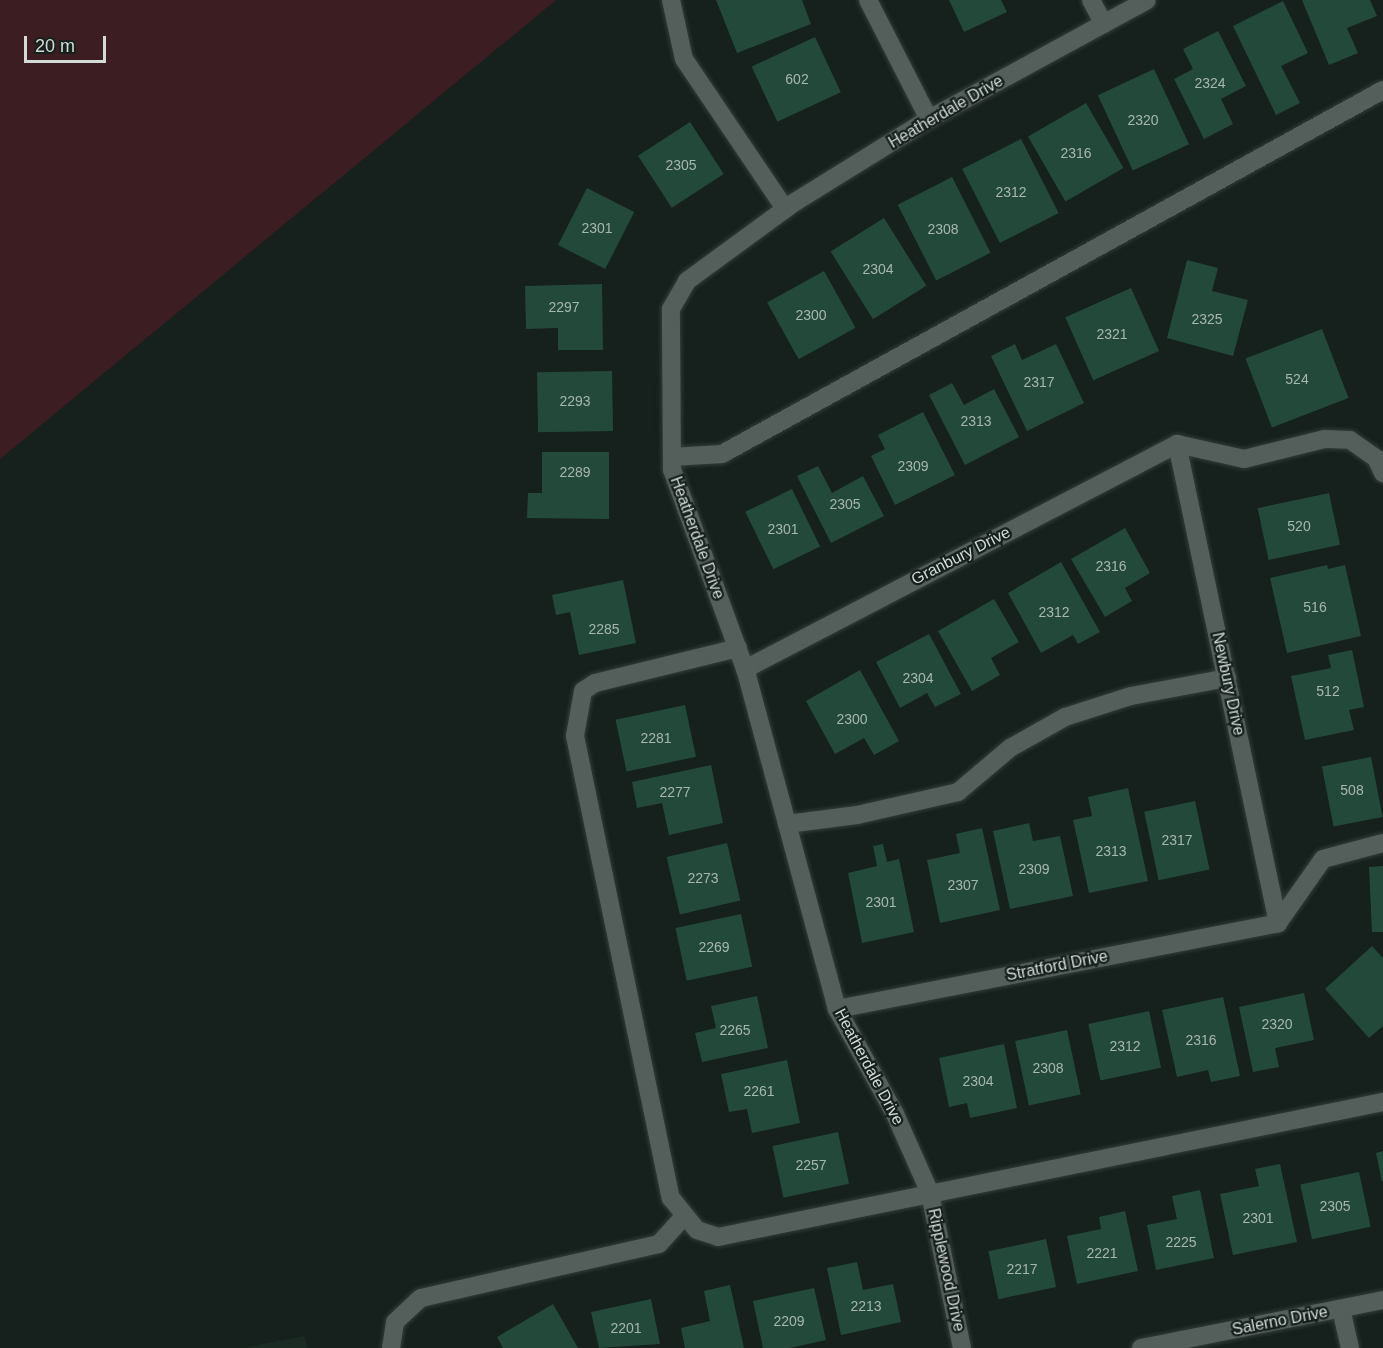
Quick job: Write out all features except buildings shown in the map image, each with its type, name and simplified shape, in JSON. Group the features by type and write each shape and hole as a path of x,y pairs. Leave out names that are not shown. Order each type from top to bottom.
{"street":[{"path":"672,0 684,59 785,208"},
{"path":"868,0 929,119"},
{"path":"1091,0 1104,24"},
{"name":"Heatherdale Drive","path":"930,1193 895,1114 837,1009 745,669 672,470 671,309 687,281 785,208 929,119 1147,0"},
{"path":"672,457 722,454 1383,90"},
{"path":"1177,444 1244,459 1325,439 1350,440 1376,458 1383,473"},
{"name":"Granbury Drive","path":"745,669 1177,444"},
{"name":"Newbury Drive","path":"1177,444 1278,923"},
{"path":"738,648 595,683 583,691 577,713 575,736 671,1198 697,1230 718,1236 1383,1102"},
{"path":"787,824 857,815 958,792 1010,748 1065,717 1131,696 1227,678"},
{"path":"1278,923 1323,859 1383,843"},
{"name":"Stratford Drive","path":"837,1009 1278,923"},
{"name":"Ripplewood Drive","path":"930,1193 962,1348"},
{"path":"391,1348 395,1322 422,1298 659,1244 684,1216"},
{"name":"Salerno Drive","path":"1153,1347 1383,1300"},
{"path":"1341,1309 1350,1348"}],"shaded area":[{"path":"0,0 556,0 0,459"},
{"path":"304,1336 307,1348 243,1348"}]}
